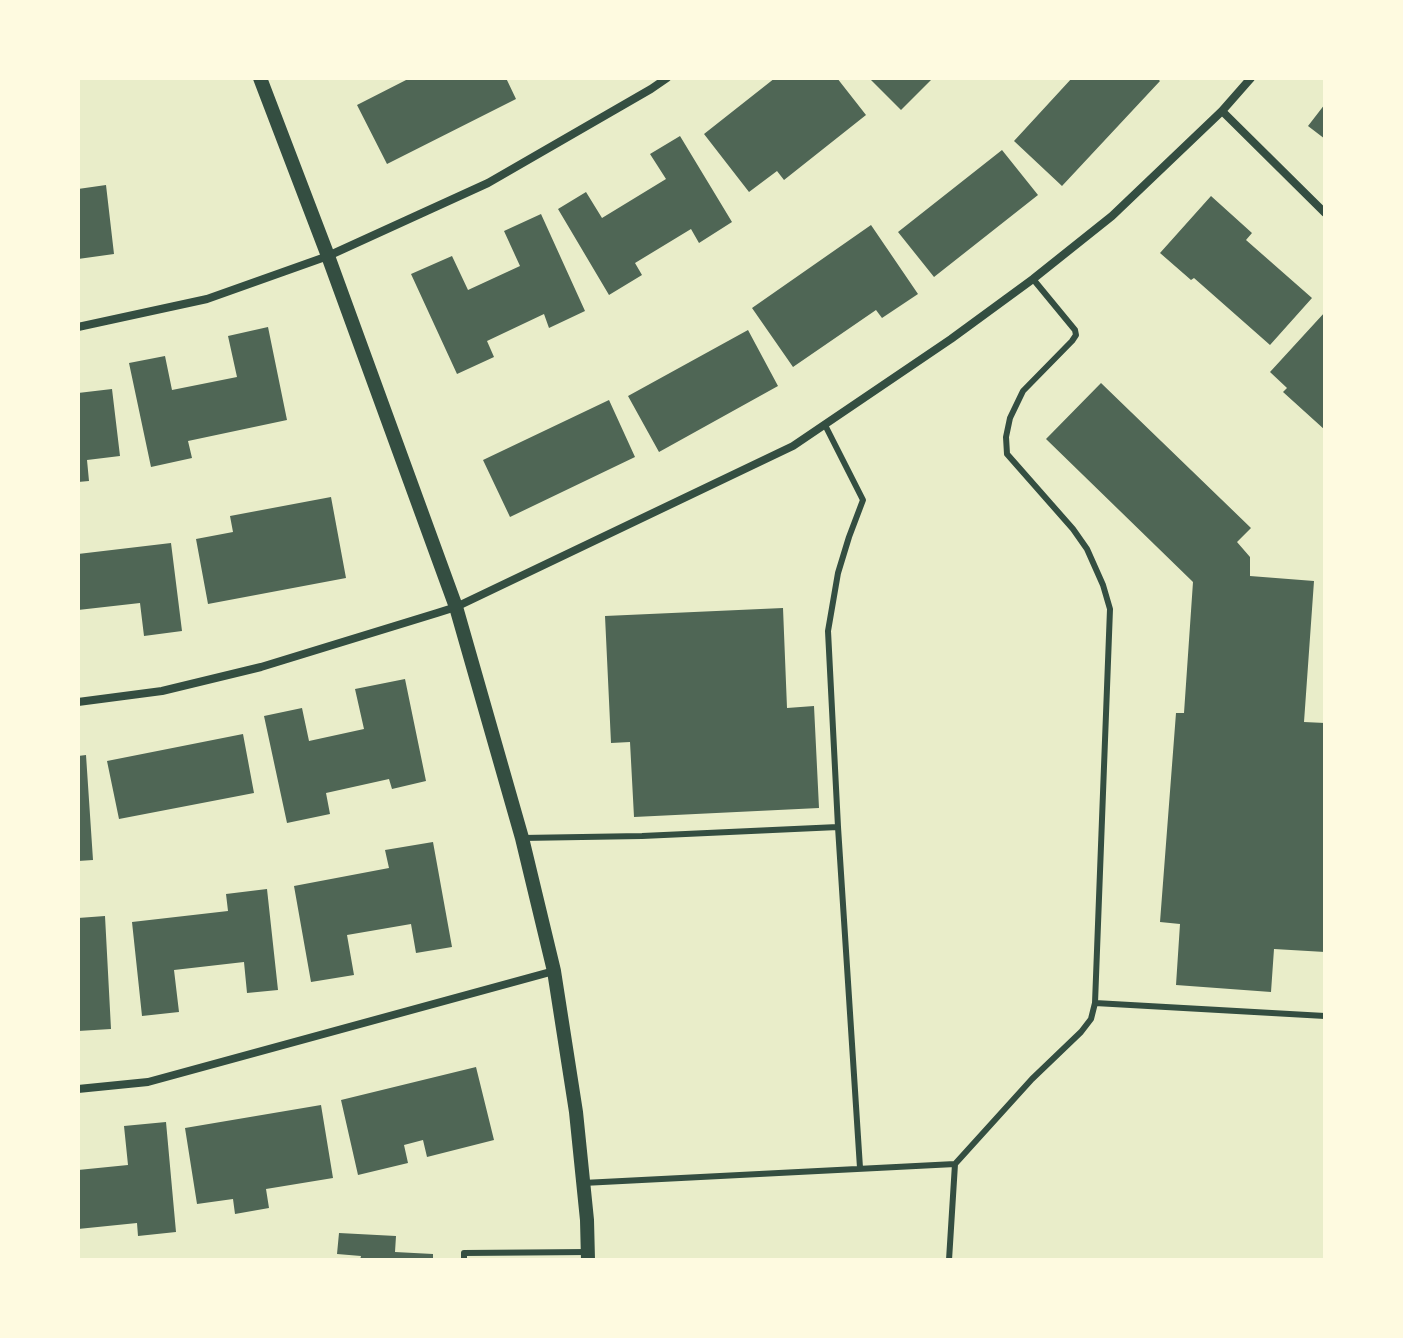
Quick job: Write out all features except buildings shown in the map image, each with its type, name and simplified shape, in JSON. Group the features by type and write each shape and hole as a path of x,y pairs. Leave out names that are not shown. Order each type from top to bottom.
{"street":[{"path":"260,78 456,607 522,838 554,971 576,1112 588,1256"},
{"path":"78,327 207,299 328,256 488,183 667,78"},
{"path":"78,702 162,691 261,667 456,607 793,446 951,339 1112,216 1222,111 1251,78"},
{"path":"1222,111 1325,213"},
{"path":"78,1089 148,1082 554,971"}],"lane":[{"path":"949,1260 955,1164 1032,1079 1081,1032 1091,1019 1095,1003 1110,609 1087,549 1007,454 1006,437 1010,418 1023,391 1076,335 1033,279"},
{"path":"825,425 863,500 838,573 828,631 860,1168"},
{"path":"522,838 838,827"},
{"path":"1095,1003 1325,1016"},
{"path":"583,1183 955,1164"},
{"path":"464,1260 464,1253 588,1256"}]}
